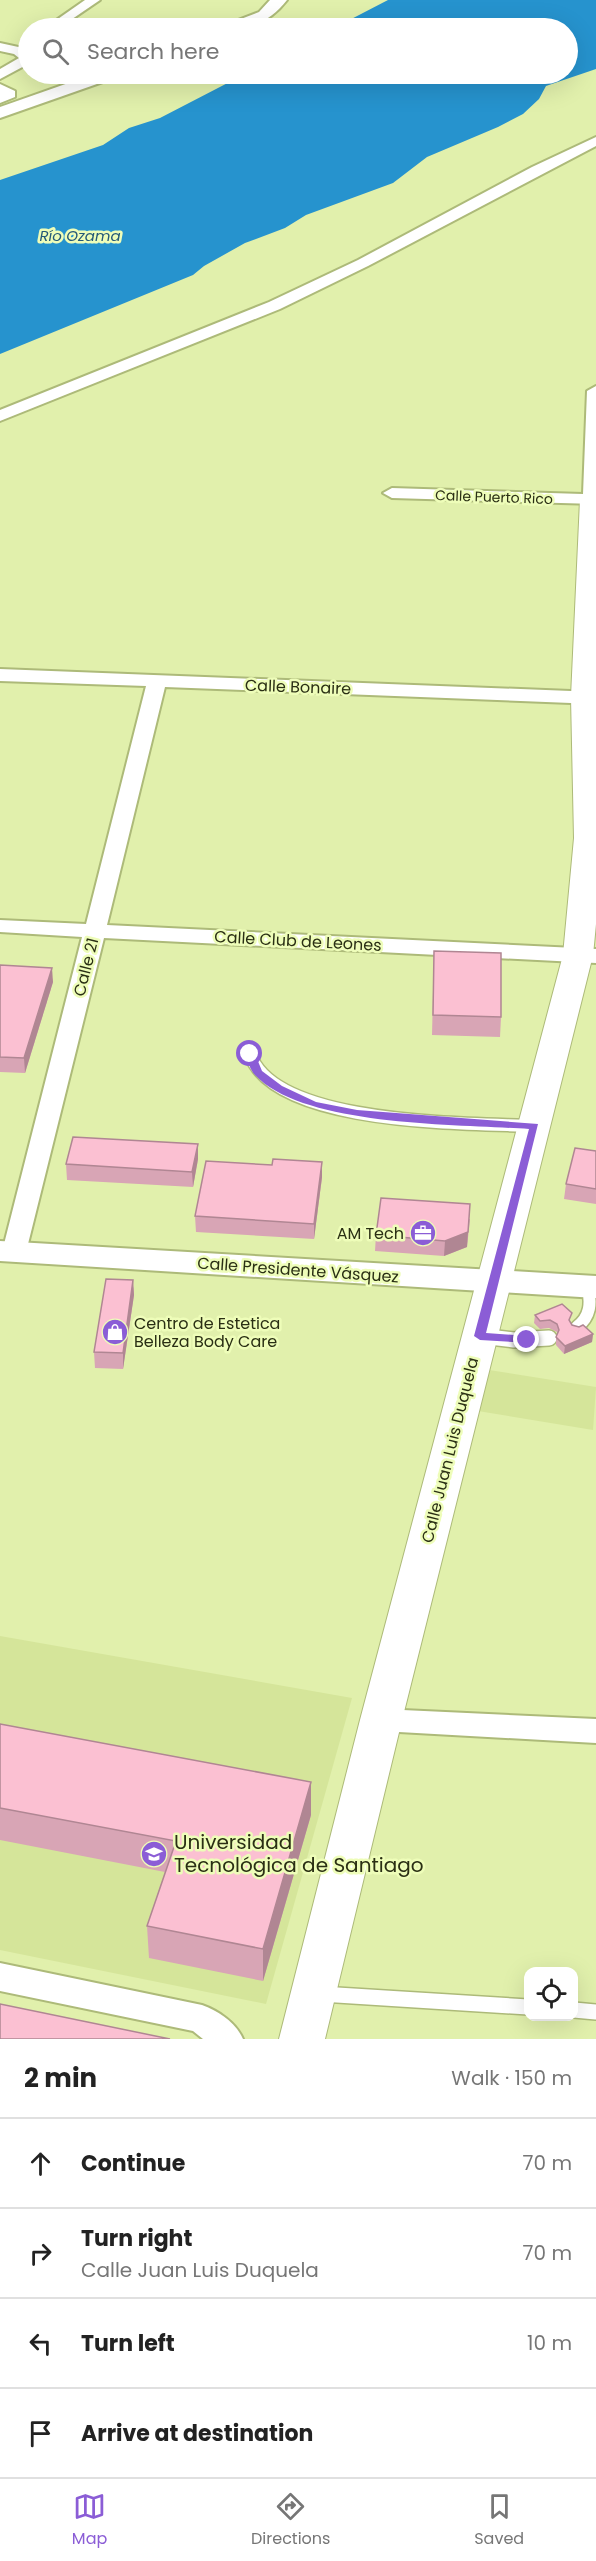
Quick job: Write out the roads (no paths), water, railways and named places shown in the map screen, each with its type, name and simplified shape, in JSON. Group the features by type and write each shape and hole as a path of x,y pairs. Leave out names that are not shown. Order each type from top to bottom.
{"main road":[{"name":"Calle Juan Luis Duquela","path":"302,2039 381,1720 534,1126 587,956 594,500"}],"street":[{"path":"66,18 94,0"},
{"path":"257,18 265,15 279,0"},
{"path":"0,47 18,48"},
{"path":"0,75 18,65"},
{"path":"0,113 80,84"},
{"path":"0,416 249,315 363,263 533,169 596,141"},
{"name":"Calle Juan Luis Duquela","path":"594,500 595,392"},
{"name":"Calle Puerto Rico","path":"392,493 594,500"},
{"name":"Calle Bonaire","path":"0,675 591,698"},
{"name":"Calle 21","path":"7,1252 96,931 157,682"},
{"name":"Calle Club de Leones","path":"0,926 587,956"},
{"name":"Calle Presidente Vásquez","path":"7,1252 592,1287"},
{"path":"381,1720 596,1731"},
{"path":"0,1977 202,2019 227,2039"}],"lane":[{"path":"250,1054 258,1072 279,1088 313,1104 357,1113 534,1126"},
{"path":"577,1327 586,1320 592,1287"},
{"path":"480,1336 527,1340 549,1338"},
{"path":"313,1994 524,2007"},
{"path":"578,2010 596,2012"}],"water":[{"name":"Río Ozama","path":"388,0 596,0 596,69 578,75 578,18 353,18"},
{"name":"Río Ozama","path":"226,84 552,84 546,86 539,99 523,114 427,157 393,183 306,215 285,228 245,243 204,266 193,275 0,354 0,180 103,145 129,128 160,118"}],"place":[{"name":"AM Tech","path":"423,1233"},
{"name":"Centro de Estetica Belleza Body Care","path":"115,1332"},
{"name":"Universidad Tecnológica de Santiago","path":"154,1854"}]}
